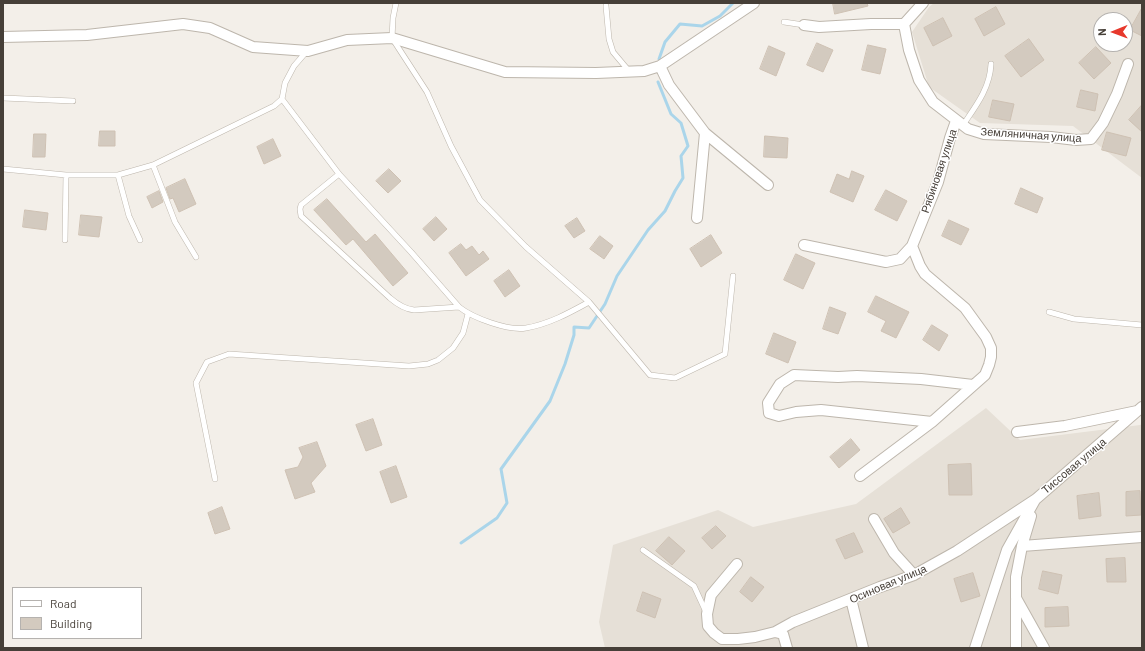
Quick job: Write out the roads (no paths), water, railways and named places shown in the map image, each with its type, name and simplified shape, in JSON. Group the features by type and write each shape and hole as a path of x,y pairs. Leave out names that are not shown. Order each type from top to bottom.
{"street":[{"path":"3,37 87,35 183,24 210,28 252,47 308,51 347,40 392,38 505,72 596,73 644,71 660,66 754,3"},
{"path":"804,25 819,27 904,24 923,3"},
{"name":"Земляничная улица","path":"904,24 909,50 918,80 933,102 968,129 984,134 1052,137 1076,140 1091,139 1103,123 1117,94 1128,64"},
{"path":"660,66 669,85 705,133 768,185"},
{"name":"Рябиновая улица","path":"804,245 886,262 900,260 912,246 938,182 950,138 960,123"},
{"path":"697,218 705,133"},
{"path":"860,476 932,422 984,375 989,365 991,348 986,337 964,308 926,274 920,266 912,246"},
{"path":"932,422 821,410 796,412 779,416 768,413 768,403 780,384 794,375 921,379 973,385"},
{"path":"1018,432 1065,426 1140,409"},
{"name":"Тиссовая улица","path":"1044,648 1016,598 1016,577 1022,546 1036,498 1140,409"},
{"path":"975,648 1007,550 1036,498"},
{"name":"Осиновая улица","path":"707,614 708,626 722,639 755,637 774,632 793,622 914,575 957,551 1036,498"},
{"path":"874,519 894,553 914,575"},
{"path":"1022,546 1142,537"},
{"path":"707,614 711,595 737,564"},
{"path":"1016,598 1016,648"},
{"path":"851,599 863,648"},
{"path":"774,632 783,634 787,648"}],"lane":[{"path":"396,3 392,18 392,38 427,92 451,146 480,200 526,247 589,302 650,374 675,378 726,354 732,276"},
{"path":"606,6 609,39 613,52 629,71"},
{"path":"784,22 804,25"},
{"path":"3,169 66,175 118,175 152,165 274,106 282,99 285,82 294,66 308,51"},
{"path":"960,123 984,93 991,75 991,64"},
{"path":"3,98 73,101"},
{"path":"282,99 339,174 411,252 459,307 468,314 497,325 525,328 559,318 589,302"},
{"path":"152,165 174,222 196,257"},
{"path":"339,174 301,205 301,216 398,305 406,309 414,310 459,307"},
{"path":"65,240 66,175"},
{"path":"118,175 129,216 140,240"},
{"path":"1049,312 1074,319 1142,325"},
{"path":"215,479 196,383 207,362 229,354 409,366 428,364 438,360 453,348 463,332 468,314"},
{"path":"643,550 694,586 707,614"}],"waterway":[{"path":"659,59 665,42 680,24 702,26 720,16 733,3"},
{"path":"461,543 497,518 507,503 501,469 550,401 565,364 574,335 574,327 589,328 605,304 617,276 648,230 665,211 683,178 681,156 688,146 681,123 671,114 658,82"}]}
